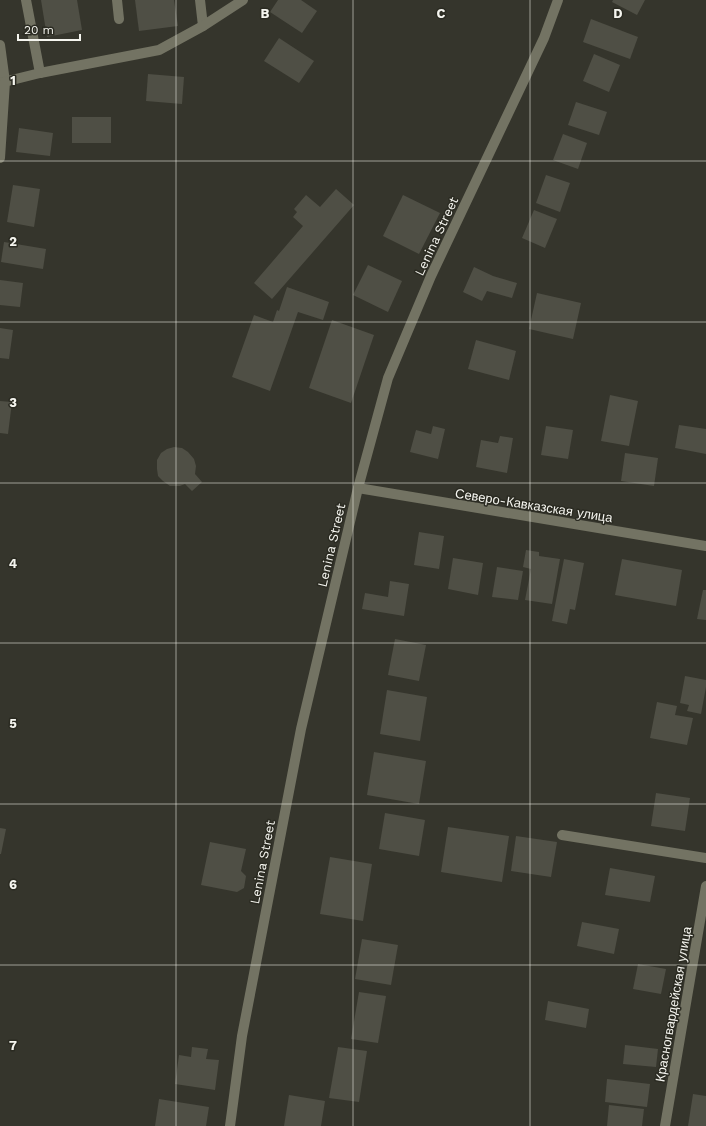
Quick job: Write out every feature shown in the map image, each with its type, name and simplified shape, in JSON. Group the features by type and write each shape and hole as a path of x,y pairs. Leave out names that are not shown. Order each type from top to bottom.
{"street":[{"path":"26,0 40,73"},
{"path":"117,0 119,19"},
{"path":"200,0 204,26"},
{"path":"3,83 40,73 159,50 204,26 243,0"},
{"name":"Lenina Street","path":"230,1126 242,1036 301,729 358,488 388,378 431,276 544,38 558,0"},
{"path":"0,45 3,83 0,158"},
{"name":"Северо-Кавказская улица","path":"358,488 706,546"},
{"path":"562,835 706,858"},
{"name":"Красногвардейская улица","path":"665,1126 706,886"}],"building":[{"path":"41,0 77,0 82,30 47,37"},
{"path":"135,0 174,0 178,26 139,31"},
{"path":"278,0 301,0 317,11 302,33 270,12"},
{"path":"613,0 645,0 637,15 612,2"},
{"path":"591,19 638,37 630,59 583,42"},
{"path":"279,38 314,61 299,83 264,61"},
{"path":"594,54 620,65 609,92 583,81"},
{"path":"148,74 184,77 182,104 146,101"},
{"path":"576,102 607,112 599,135 568,125"},
{"path":"72,117 111,117 111,143 72,143"},
{"path":"19,128 53,133 50,156 16,152"},
{"path":"563,134 587,143 578,169 553,160"},
{"path":"546,175 570,183 560,212 536,203"},
{"path":"13,185 40,189 34,227 7,222"},
{"path":"336,189 354,205 272,299 254,283 303,226 293,217 297,212 294,209 306,195 320,207"},
{"path":"403,195 440,213 419,254 383,236"},
{"path":"534,210 557,219 545,248 522,238"},
{"path":"4,242 46,249 43,269 1,262"},
{"path":"368,265 402,281 388,312 353,295"},
{"path":"474,267 493,276 517,283 512,298 487,291 482,301 463,292"},
{"path":"0,280 23,283 20,307 0,305"},
{"path":"287,287 329,302 323,320 298,312 270,391 232,377 254,315 273,322 277,310 279,311"},
{"path":"537,293 581,303 573,339 529,329"},
{"path":"332,320 374,335 351,403 309,388"},
{"path":"0,328 13,330 9,359 0,358"},
{"path":"476,340 516,351 509,380 468,369"},
{"path":"610,395 638,401 629,446 601,441"},
{"path":"0,401 12,402 8,434 0,433"},
{"path":"679,425 706,429 706,454 675,448"},
{"path":"433,426 445,429 438,459 410,452 416,430 431,434"},
{"path":"546,426 573,430 568,459 541,455"},
{"path":"500,436 513,438 507,473 476,467 481,440 498,443"},
{"path":"174,447 182,448 194,459 196,466 195,474 202,482 192,491 185,484 180,486 170,486 158,476 157,460 161,453"},
{"path":"625,453 658,458 654,486 621,481"},
{"path":"419,532 444,536 439,569 414,565"},
{"path":"526,550 539,552 539,556 560,559 552,604 525,600 531,569 523,567"},
{"path":"453,558 483,563 478,595 448,589"},
{"path":"564,559 584,563 575,610 570,609 567,624 552,621"},
{"path":"622,559 682,570 676,606 615,595"},
{"path":"497,567 523,571 518,600 492,597"},
{"path":"390,581 409,584 404,616 362,609 365,593 388,597"},
{"path":"703,590 706,590 706,620 697,619"},
{"path":"395,639 426,645 419,681 388,675"},
{"path":"685,676 706,680 701,714 687,711 689,705 680,703"},
{"path":"387,690 427,697 420,741 380,734"},
{"path":"657,702 677,706 675,715 693,718 687,745 650,738"},
{"path":"374,752 426,761 419,804 367,795"},
{"path":"656,793 690,798 685,831 651,826"},
{"path":"385,813 425,820 419,856 379,849"},
{"path":"448,827 509,836 502,882 441,872"},
{"path":"0,828 6,829 1,854 0,854"},
{"path":"516,836 557,842 551,877 511,871"},
{"path":"210,842 246,849 241,871 246,876 244,888 237,892 201,885"},
{"path":"330,857 372,864 363,921 320,914"},
{"path":"610,868 655,876 650,902 605,895"},
{"path":"582,922 619,929 614,954 577,946"},
{"path":"362,939 398,945 391,985 355,979"},
{"path":"638,964 666,969 661,994 633,989"},
{"path":"359,992 386,996 378,1043 351,1039"},
{"path":"548,1001 589,1009 586,1028 545,1020"},
{"path":"625,1045 658,1049 656,1067 623,1064"},
{"path":"192,1047 208,1049 206,1059 219,1060 215,1090 175,1084 179,1055 191,1057"},
{"path":"338,1047 367,1051 359,1102 329,1098"},
{"path":"607,1079 650,1084 647,1107 605,1102"},
{"path":"693,1094 706,1096 706,1126 688,1126"},
{"path":"289,1095 325,1101 321,1126 284,1126"},
{"path":"159,1099 209,1107 206,1126 155,1126"},
{"path":"609,1105 644,1109 642,1126 607,1126"}]}
